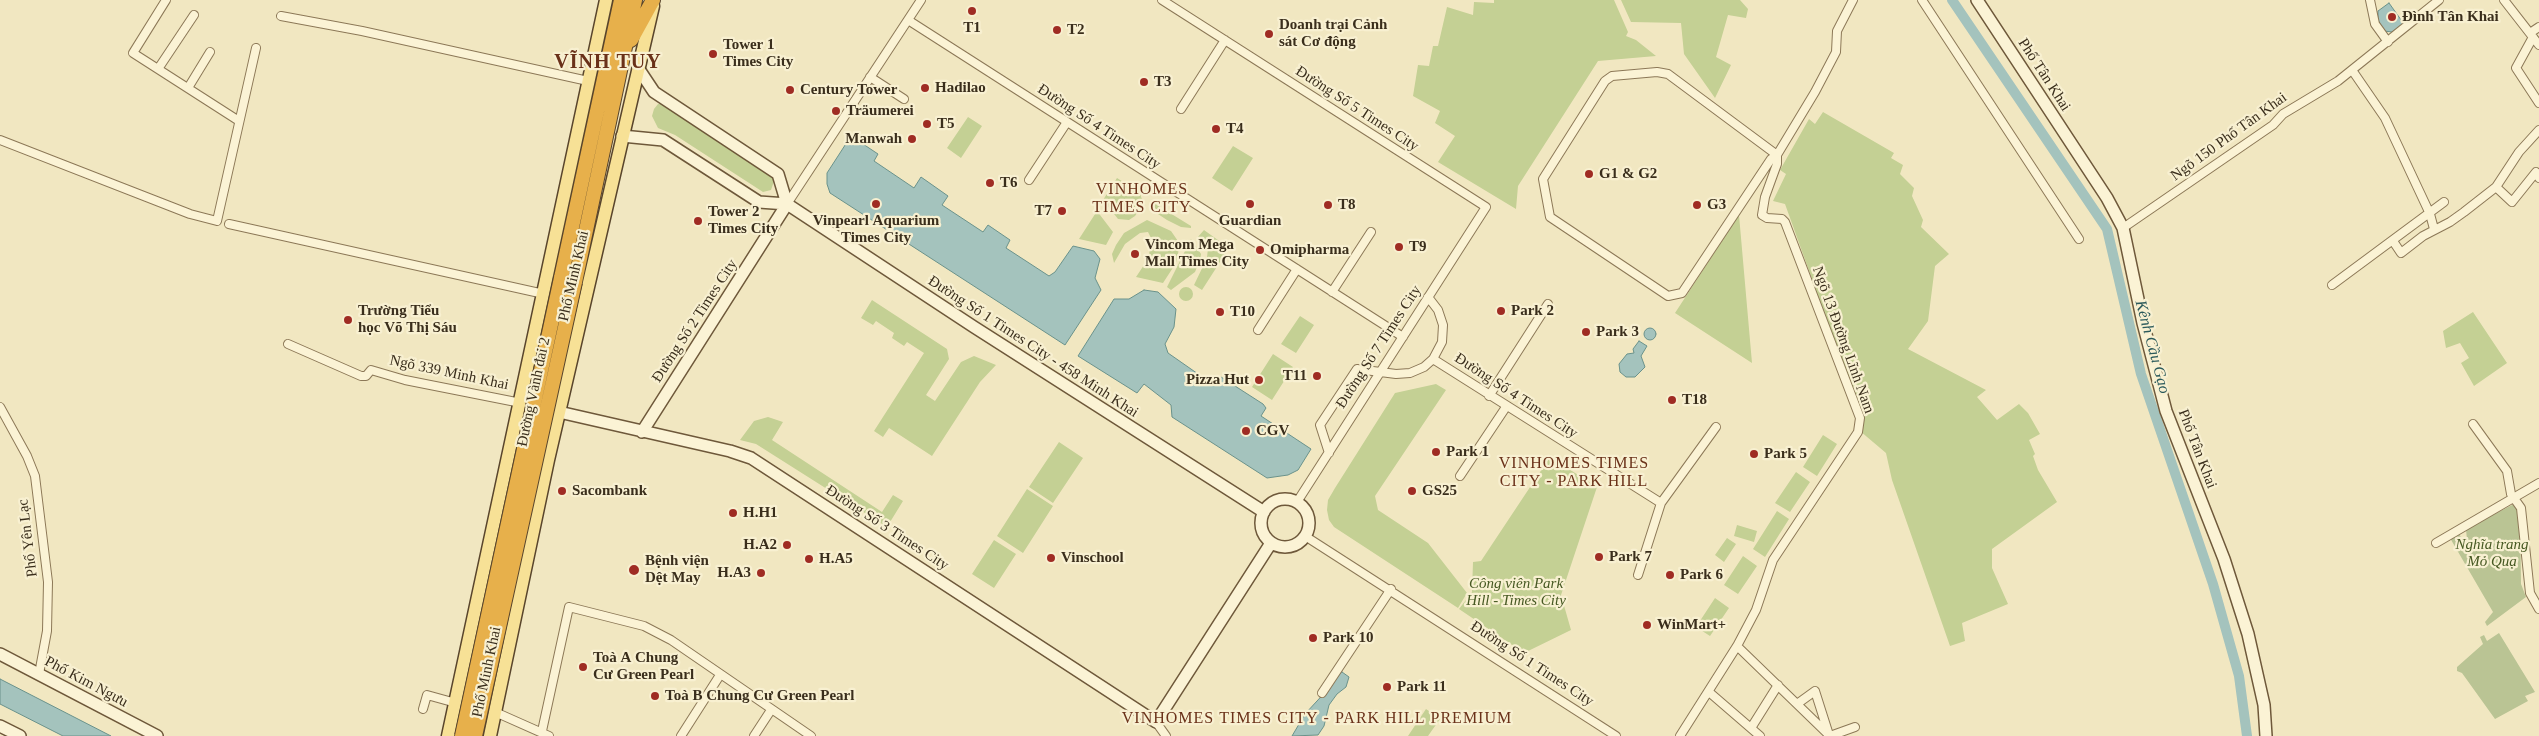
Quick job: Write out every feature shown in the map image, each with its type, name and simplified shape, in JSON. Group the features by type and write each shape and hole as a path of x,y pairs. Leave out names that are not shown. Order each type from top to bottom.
{"highway":[{"path":"609,58 614,0"},
{"path":"609,58 621,0"},
{"name":"Đường Vành đai 2","path":"475,736 635,0"},
{"path":"623,54 654,0"},
{"name":"Đường Vành đai 2","path":"462,736 609,58"}],"main road":[{"name":"Phố Minh Khai","path":"448,736 606,0"},
{"name":"Phố Minh Khai","path":"490,736 559,412 654,0"},
{"path":"532,350 572,358"},
{"path":"521,403 559,412"}],"street":[{"path":"166,0 133,53 239,121"},
{"name":"Đường Số 2 Times City","path":"642,432 787,204 921,0"},
{"name":"Đường Số 5 Times City","path":"1162,0 1486,207"},
{"path":"1777,155 1668,74 1657,72 1612,76 1605,81 1543,178 1550,217 1668,296 1682,293 1771,159 1777,155 1827,71 1836,52 1837,32 1853,0"},
{"path":"1922,0 2080,239"},
{"name":"Phố Tân Khai","path":"1977,0 2107,198 2122,228 2143,323 2166,411 2220,551 2248,634 2264,705 2266,736"},
{"path":"2370,0 2375,24 2388,42"},
{"name":"Ngõ 150 Phố Tân Khai","path":"2122,228 2273,125 2283,114 2338,81 2440,0"},
{"path":"2504,0 2539,45"},
{"path":"158,69 194,15"},
{"path":"281,16 362,31 588,81"},
{"name":"Đường Số 4 Times City","path":"908,20 1403,337"},
{"path":"2539,27 2532,35 2516,68 2539,103"},
{"path":"1181,109 1225,40"},
{"path":"0,140 190,214 217,221 256,48"},
{"path":"188,88 210,52"},
{"path":"638,68 654,92 778,174 787,204"},
{"path":"2352,70 2385,118 2430,214 2434,229"},
{"path":"870,77 904,99"},
{"path":"1029,180 1067,122"},
{"path":"2393,241 2401,253 2434,229 2450,222 2496,187 2519,152 2539,130"},
{"name":"Đường Số 1 Times City - 458 Minh Khai","path":"622,136 663,140 759,202 787,204 974,327 1264,512"},
{"name":"Ngõ 13 Đường Lĩnh Nam","path":"1680,736 1737,646 1756,610 1773,560 1858,432 1860,418 1785,222 1782,219 1767,218 1762,215 1765,197 1777,164 1777,155"},
{"path":"2496,187 2512,202 2536,172 2539,178"},
{"path":"2332,285 2444,202"},
{"name":"Đường Số 7 Times City","path":"1297,502 1486,207"},
{"path":"229,224 544,294"},
{"path":"1332,292 1371,232"},
{"path":"1258,330 1297,269"},
{"name":"Đường Số 4 Times City","path":"1329,453 1320,425 1357,369 1396,374 1410,373 1424,367 1433,359 1442,342 1443,325 1438,310 1428,297"},
{"path":"1489,396 1548,304"},
{"name":"Ngõ 339 Minh Khai","path":"288,344 361,376 366,376 372,370 405,380 521,403"},
{"name":"Đường Số 4 Times City","path":"1433,359 1506,407 1661,503"},
{"name":"Phố Yên Lạc","path":"0,407 27,456 35,476 48,582 47,632 39,674"},
{"path":"1460,476 1506,407"},
{"name":"Đường Số 3 Times City","path":"559,412 730,451 756,461 1156,722 1166,736"},
{"path":"2474,424 2507,471 2514,499 2521,508 2525,526 2530,593 2539,608"},
{"path":"1638,575 1661,503 1716,427"},
{"path":"2436,543 2539,483"},
{"path":"1282,499 1297,502 1304,509 1308,517 1305,536 1298,543 1290,547 1280,547 1271,543 1261,528 1264,512 1269,505 1282,499"},
{"name":"Đường Số 1 Times City","path":"1305,536 1391,589 1616,736"},
{"path":"1156,722 1271,543"},
{"path":"1322,693 1391,589"},
{"path":"542,731 569,607 644,626 689,653 811,736"},
{"path":"1737,646 1830,736"},
{"name":"Phố Kim Ngưu","path":"0,654 153,735"},
{"path":"680,736 720,675"},
{"path":"1751,728 1778,685"},
{"path":"1797,704 1815,691 1830,736"},
{"path":"1709,692 1760,736"},
{"path":"423,709 427,695 456,703"},
{"path":"754,736 771,710"},
{"path":"495,712 542,731 549,736"},
{"path":"0,726 20,736"},
{"path":"1830,736 1855,727"}],"green space":[{"path":"1494,0 1614,0 1628,32 1626,36 1636,40 1656,56 1598,61 1518,186 1516,209 1438,162 1455,136 1435,123 1440,111 1413,96 1418,65 1429,66 1433,46 1438,46 1447,7 1473,15 1474,2 1494,3"},
{"path":"1621,0 1740,0 1748,9 1746,18 1728,15 1716,57 1731,65 1715,98 1684,54 1681,23 1631,22"},
{"path":"658,104 666,104 771,176 774,181 771,190 763,192 675,135 658,128 652,116"},
{"path":"1823,112 1894,153 1891,158 1903,165 1900,174 1914,188 1912,196 1923,220 1921,227 1949,254 1935,266 1928,321 1908,349 1986,390 1977,397 1997,420 2019,404 2028,413 2040,434 2029,440 2035,454 2033,456 2038,470 2057,502 1992,549 1992,568 2008,604 1962,623 1965,641 1950,646 1892,480 1886,453 1860,431 1862,418 1785,204 1773,201 1786,174 1780,170 1809,119 1815,124"},
{"path":"968,117 982,126 961,158 947,148"},
{"path":"1233,146 1253,158 1232,191 1212,178"},
{"path":"1117,178 1140,193 1142,200 1142,206 1135,216 1129,220 1118,219 1103,200"},
{"path":"1152,202 1191,226 1191,228 1181,227 1158,214"},
{"path":"1097,211 1113,232 1106,245 1079,239"},
{"path":"1739,215 1752,363 1675,313"},
{"path":"1147,220 1171,231 1180,244 1176,263 1163,283 1136,277 1148,259 1152,240 1148,232 1140,233 1125,244 1114,263 1112,254 1124,233"},
{"path":"1204,230 1229,248 1202,290 1194,285 1207,258 1208,247 1197,238"},
{"path":"1191,239 1201,254 1200,260 1195,272 1171,290 1167,287"},
{"path":"1183,287 1189,287 1193,294 1189,301 1183,301 1179,297 1179,291"},
{"path":"872,300 947,349 949,359 926,395 935,401 961,362 974,356 996,365 980,382 932,456 889,428 883,437 874,431 924,353 907,342 904,346 892,338 894,333 876,321 873,325 861,318"},
{"path":"2473,312 2507,363 2474,386 2461,363 2469,358 2460,343 2446,348 2443,331"},
{"path":"1300,316 1314,325 1296,353 1281,344"},
{"path":"1273,354 1293,367 1272,400 1252,387"},
{"path":"1436,384 1446,390 1375,496 1378,510 1428,543 1467,593 1458,608 1334,527 1329,520 1327,510 1328,500 1395,393"},
{"path":"768,417 783,422 772,440 882,512 893,495 903,501 887,527 756,444 740,440 754,421"},
{"path":"1823,435 1837,444 1817,476 1803,467"},
{"path":"1059,442 1083,458 1053,503 1029,487"},
{"name":"Công viên Park Hill - Times City","path":"1550,457 1597,487 1561,595 1571,630 1524,653 1459,609 1472,592 1473,562 1481,561"},
{"path":"1796,472 1810,482 1790,512 1775,503"},
{"path":"1027,489 1053,506 1023,553 997,536"},
{"name":"Nghĩa trang Mỏ Quạ","path":"2514,504 2520,513 2521,584 2526,597 2487,626 2485,622 2493,612 2450,538 2459,533 2463,542 2467,540 2466,529"},
{"path":"1777,511 1789,519 1765,557 1753,549"},
{"path":"1737,525 1757,531 1754,542 1734,536"},
{"path":"1727,538 1736,544 1724,562 1715,555"},
{"path":"994,540 1016,554 994,588 972,574"},
{"path":"1743,556 1757,566 1738,594 1724,585"},
{"path":"1715,598 1729,608 1710,636 1696,627"},
{"path":"2499,633 2535,692 2525,696 2528,701 2495,719 2462,673 2457,671 2457,667 2483,644 2480,637 2484,635 2487,641"},
{"path":"1426,709 1440,719 1428,736 1408,736"}],"water":[{"path":"2389,3 2404,24 2392,32 2384,31 2378,20 2378,11"},
{"path":"851,136 878,154 874,161 914,188 921,177 948,196 942,205 983,232 988,225 1010,240 1006,248 1049,276 1055,272 1073,246 1094,251 1100,259 1095,278 1101,290 1065,345 830,193 827,184 827,173"},
{"path":"1144,290 1158,292 1176,309 1174,327 1165,344 1168,353 1211,383 1217,377 1221,377 1263,404 1266,408 1261,416 1311,449 1298,470 1288,475 1267,478 1172,417 1171,405 1144,384 1137,393 1078,356 1114,299 1129,299"},
{"path":"1648,328 1652,328 1656,334 1652,340 1648,340 1644,336 1644,332"},
{"path":"1639,341 1647,346 1641,356 1645,367 1635,377 1626,377 1620,372 1619,364 1627,354 1634,353 1633,349"},
{"path":"1342,672 1349,677 1346,687 1337,694 1329,705 1324,726 1318,735 1292,736 1305,714 1329,688 1334,676"},
{"path":"0,679 111,736 63,736 0,704"}],"waterway":[{"name":"Kênh Cầu Gạo","path":"1952,0 2107,229 2141,374 2213,584 2239,676 2247,736"}],"place":[{"name":"T1","path":"972,11"},
{"name":"Đình Tân Khai","path":"2392,17"},
{"name":"T2","path":"1057,30"},
{"name":"Doanh trại Cảnh sát Cơ động","path":"1269,34"},
{"name":"Tower 1 Times City","path":"713,54"},
{"name":"T3","path":"1144,82"},
{"name":"Hadilao","path":"925,88"},
{"name":"Century Tower","path":"790,90"},
{"name":"Träumerei","path":"836,111"},
{"name":"T5","path":"927,124"},
{"name":"T4","path":"1216,129"},
{"name":"Manwah","path":"912,139"},
{"name":"G1 & G2","path":"1589,174"},
{"name":"T6","path":"990,183"},
{"name":"Vinpearl Aquarium Times City","path":"876,204"},
{"name":"Guardian","path":"1250,204"},
{"name":"T8","path":"1328,205"},
{"name":"G3","path":"1697,205"},
{"name":"T7","path":"1062,211"},
{"name":"Tower 2 Times City","path":"698,221"},
{"name":"T9","path":"1399,247"},
{"name":"Omipharma","path":"1260,250"},
{"name":"Vincom Mega Mall Times City","path":"1135,254"},
{"name":"Park 2","path":"1501,311"},
{"name":"T10","path":"1220,312"},
{"name":"Trường Tiểu học Võ Thị Sáu","path":"348,320"},
{"name":"Park 3","path":"1586,332"},
{"name":"T11","path":"1317,376"},
{"name":"Pizza Hut","path":"1259,380"},
{"name":"T18","path":"1672,400"},
{"name":"CGV","path":"1246,431"},
{"name":"Park 1","path":"1436,452"},
{"name":"Park 5","path":"1754,454"},
{"name":"Sacombank","path":"562,491"},
{"name":"GS25","path":"1412,491"},
{"name":"H.H1","path":"733,513"},
{"name":"H.A2","path":"787,545"},
{"name":"Park 7","path":"1599,557"},
{"name":"Vinschool","path":"1051,558"},
{"name":"H.A5","path":"809,559"},
{"name":"Bệnh viện Dệt May","path":"634,570"},
{"name":"H.A3","path":"761,573"},
{"name":"Park 6","path":"1670,575"},
{"name":"WinMart+","path":"1647,625"},
{"name":"Park 10","path":"1313,638"},
{"name":"Toà A Chung Cư Green Pearl","path":"583,667"},
{"name":"Park 11","path":"1387,687"},
{"name":"Toà B Chung Cư Green Pearl","path":"655,696"}],"district":[{"name":"VĨNH TUY","path":"608,63"},
{"name":"VINHOMES TIMES CITY","path":"1142,199"},
{"name":"VINHOMES TIMES CITY - PARK HILL","path":"1574,473"},
{"name":"VINHOMES TIMES CITY - PARK HILL PREMIUM","path":"1317,719"}]}
